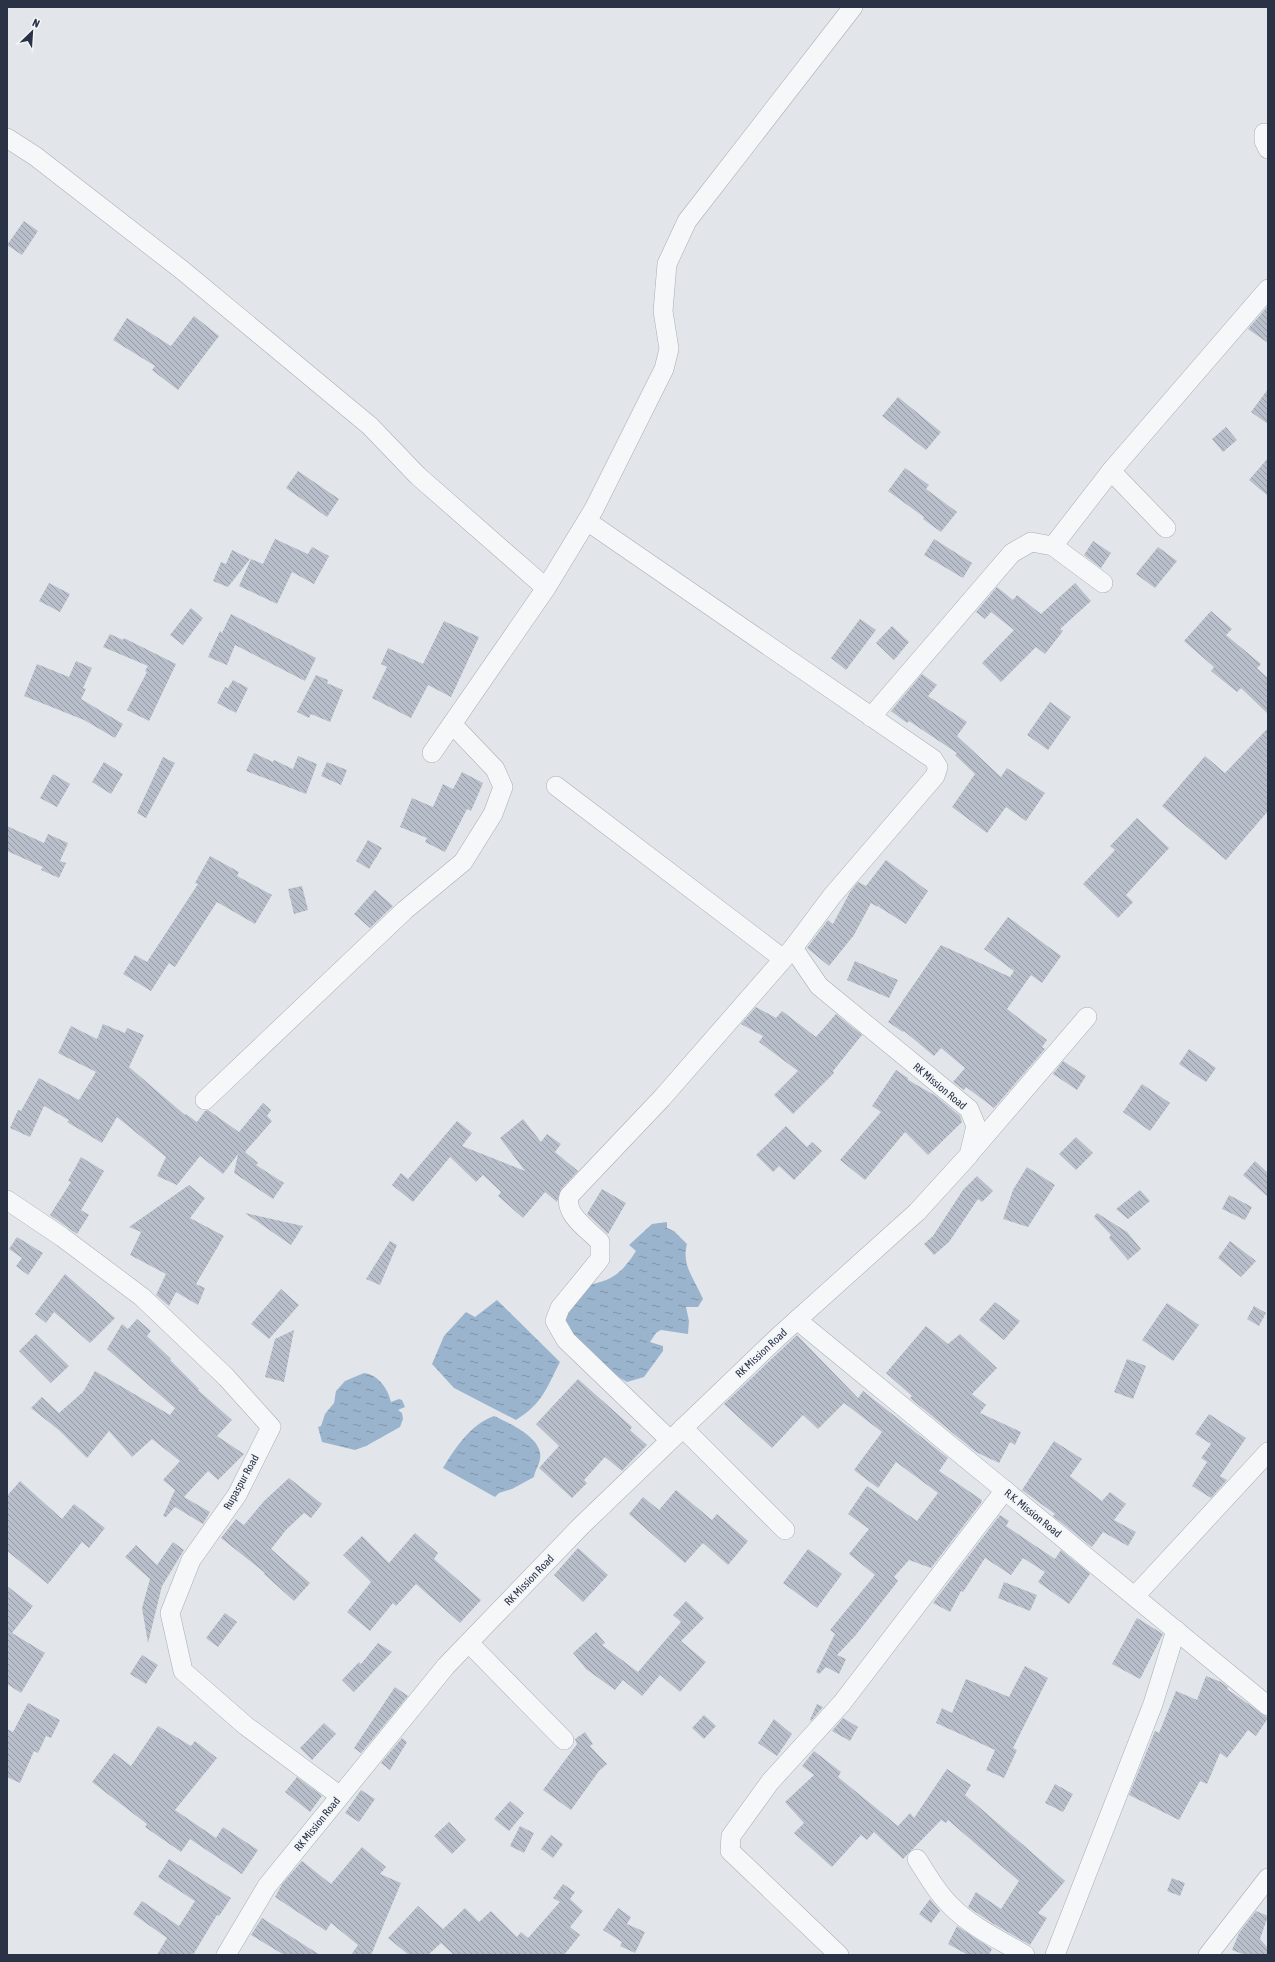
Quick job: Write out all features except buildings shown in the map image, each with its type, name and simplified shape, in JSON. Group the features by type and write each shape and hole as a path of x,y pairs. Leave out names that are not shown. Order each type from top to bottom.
{"street":[{"path":"432,753 546,588 587,521 664,369 669,349 663,311 667,264 687,221 853,7"},
{"path":"7,138 35,156 182,270 364,421 418,476 546,588"},
{"path":"1054,546 1111,471 1268,289"},
{"path":"1111,471 1166,528"},
{"path":"587,521 932,759 938,767 935,776 832,896 787,953 662,1098 569,1196 567,1203 574,1216 600,1242 600,1260 560,1308 555,1322 566,1340 677,1434 785,1530"},
{"path":"871,718 1012,552 1030,542 1054,546 1103,583"},
{"path":"205,1100 405,910 463,862 493,814 503,787 495,769 452,724"},
{"name":"RK Mission Road","path":"226,1955 267,1886 446,1666 582,1525 797,1320 917,1212 969,1155 976,1126 969,1109 819,986 787,953 556,786"},
{"path":"969,1155 1087,1017"},
{"name":"Rupaspur Road","path":"7,1200 62,1237 142,1296 226,1377 271,1428 237,1495 191,1560 170,1614 183,1671 246,1726 340,1796"},
{"name":"R.K. Mission Road","path":"797,1320 1268,1706"},
{"path":"1134,1596 1268,1452"},
{"path":"839,1955 730,1851 731,1836 770,1782 842,1703 1004,1490"},
{"path":"1055,1955 1153,1704 1176,1630"},
{"path":"469,1643 564,1740"},
{"path":"918,1859 935,1888 952,1908 977,1926 1024,1955"},
{"path":"1208,1955 1268,1878"}],"water":[{"path":"667,1222 667,1228 674,1231 687,1244 687,1266 703,1299 698,1307 686,1307 689,1321 688,1334 661,1330 656,1333 650,1342 663,1346 663,1351 644,1377 627,1382 605,1369 570,1335 563,1317 587,1285 603,1281 616,1275 626,1265 636,1251 629,1245 652,1224"},
{"path":"497,1300 560,1362 543,1395 532,1408 516,1420 454,1388 432,1364 444,1336 466,1312 475,1317"},
{"path":"364,1373 369,1374 382,1383 388,1392 391,1402 399,1399 402,1400 405,1407 398,1410 402,1413 403,1419 400,1427 366,1446 355,1450 322,1442 318,1427 321,1426 325,1414 334,1403 336,1391 345,1381"},
{"path":"494,1416 524,1432 537,1444 540,1451 539,1464 534,1477 512,1489 499,1493 495,1497 443,1468 464,1438 478,1425"}]}
